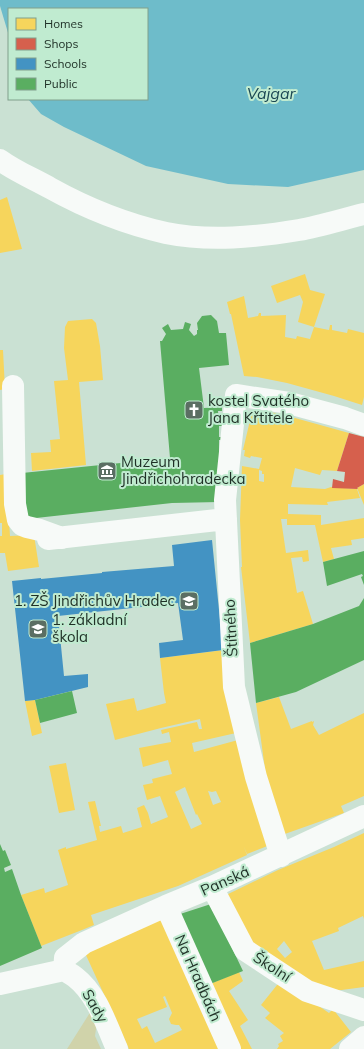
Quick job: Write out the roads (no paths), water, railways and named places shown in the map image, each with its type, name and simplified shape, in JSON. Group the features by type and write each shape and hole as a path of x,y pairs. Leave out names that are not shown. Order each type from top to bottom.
{"street":[{"path":"1,164 68,198 118,219 167,233 195,237 220,238 255,236 301,230 364,214"},
{"path":"13,386 15,504 18,520 22,525 40,530 53,539 226,519"},
{"name":"Štítného","path":"281,856 256,777 234,687 225,500 236,395 289,403 345,418 364,425"},
{"name":"Panská","path":"64,970 65,958 84,943 281,856 364,816"},
{"name":"Školní","path":"212,887 245,950 307,991 364,1010"},
{"name":"Na Hradbách","path":"166,906 230,1049"},
{"path":"0,984 64,970"},
{"name":"Sady","path":"64,970 74,976 91,994 117,1049"},
{"path":"350,1049 364,1037"}],"water":[{"name":"Vajgar","path":"0,0 364,0 364,170 288,187 228,184 146,166 64,127 41,114 29,100 148,100 148,8 8,8 8,33 0,6"}],"place":[{"name":"kostel Svatého Jana Křtitele","path":"194,410"},
{"name":"Muzeum Jindřichohradecka","path":"107,471"},
{"name":"1. ZŠ Jindřichův Hradec","path":"189,601"},
{"name":"1. základní škola","path":"38,629"}]}
